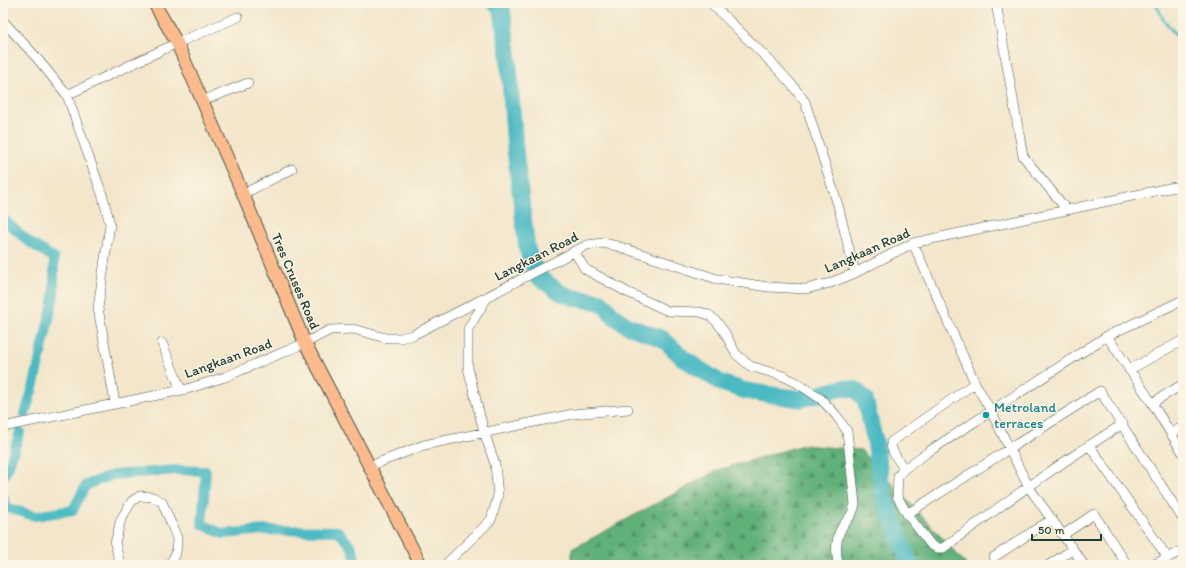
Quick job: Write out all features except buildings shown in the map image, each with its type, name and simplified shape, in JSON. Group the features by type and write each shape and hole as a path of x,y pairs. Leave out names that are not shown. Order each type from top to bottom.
{"main road":[{"name":"Tres Cruses Road","path":"154,3 177,43 306,343 421,565"}],"street":[{"path":"712,3 773,64 805,102 838,205 855,273"},
{"path":"996,3 1023,156 1066,209"},
{"path":"67,95 177,43 238,17"},
{"path":"3,21 36,57 67,95 103,198 110,224 98,308 115,403"},
{"path":"202,101 248,83"},
{"path":"243,194 292,169"},
{"name":"Langkaan Road","path":"3,427 181,390 225,377 306,343 330,330 353,330 386,338 400,338 413,335 587,245 603,243 617,246 717,279 768,287 806,289 830,283 855,273 913,243 1066,209 1183,186"},
{"path":"913,243 975,383 991,411 1028,486 1084,565"},
{"path":"574,251 585,269 595,276 614,284 627,292 668,311 700,312 709,316 717,322 725,333 736,354 750,366 783,376 797,383 821,399 836,415 847,431 855,504 852,514 842,527 837,538 836,551 838,565"},
{"path":"445,565 491,520 498,496 495,464 484,432 468,368 468,330 488,296"},
{"path":"1123,424 1028,486 943,548 937,548 931,545 907,514 897,496 898,476 904,469 1107,336 1183,300"},
{"path":"1107,336 1152,403 1183,453"},
{"path":"1129,370 1183,340"},
{"path":"162,343 181,390"},
{"path":"904,469 892,450 890,442 975,383"},
{"path":"1152,403 1183,384"},
{"path":"907,514 1010,450 1100,391 1123,424 1183,519"},
{"path":"370,466 424,445 573,414 628,409"},
{"path":"1171,434 1183,426"},
{"path":"1089,445 1168,558"},
{"path":"120,565 115,543 121,519 132,501 140,496 153,497 162,502 171,523 177,538 176,554 169,565"},
{"path":"1063,535 1094,514 1127,565"},
{"path":"994,557 1052,520"},
{"path":"1049,565 1072,550"},
{"path":"1153,565 1183,550"}],"green space":[{"path":"803,445 861,450 967,565 572,565 572,549 718,470"}],"waterway":[{"path":"495,3 502,10 508,52 515,149 527,249 537,276 561,293 575,298 601,302 615,317 628,326 663,339 683,358 721,383 746,391 800,399 843,388 856,390 865,399 875,441 883,494 910,565"},
{"path":"1156,3 1163,19 1183,44"},
{"path":"3,219 29,242 54,258 54,297 34,384 25,414"},
{"path":"3,477 9,466 20,432"},
{"path":"3,497 8,508 35,516 73,510 86,485 113,475 177,470 206,471 202,524 223,534 265,530 338,531 352,547 357,565"}],"place":[{"name":"Metroland terraces","path":"986,415"}]}
